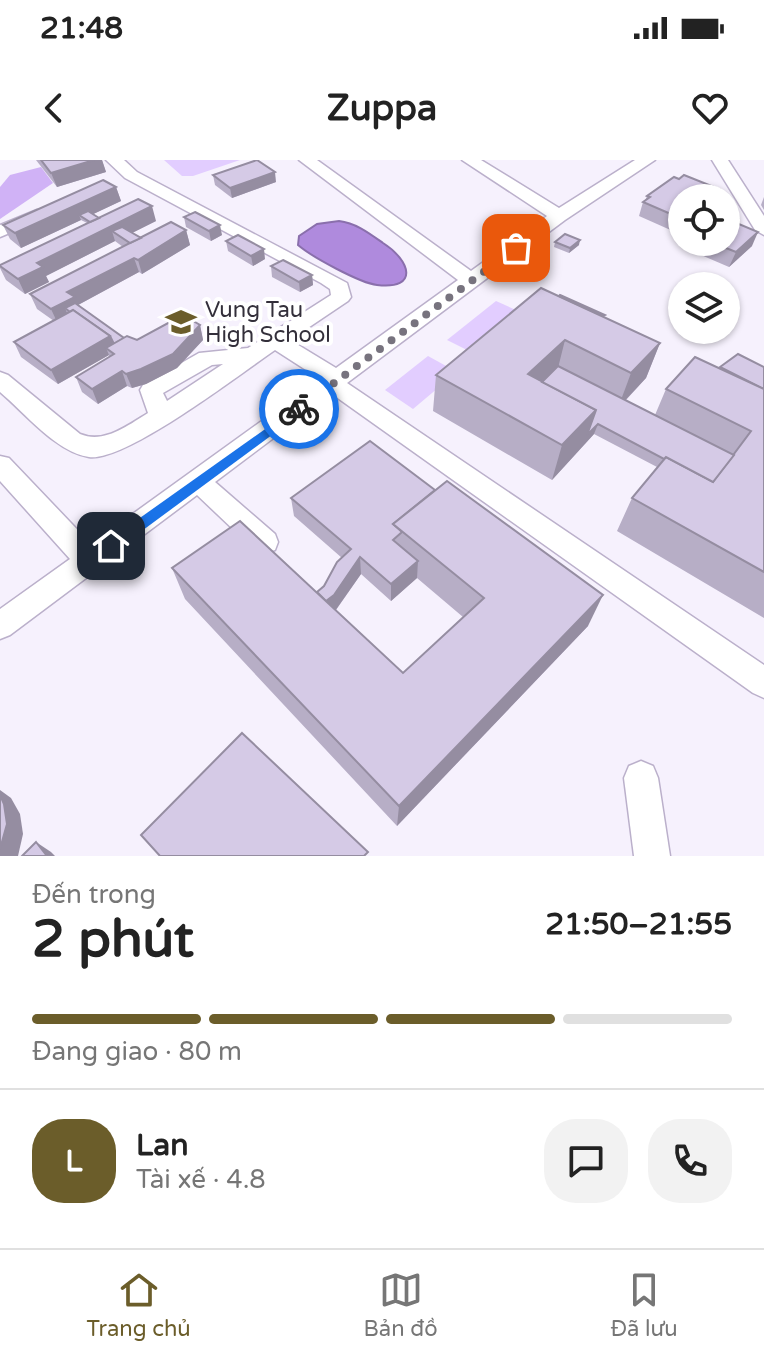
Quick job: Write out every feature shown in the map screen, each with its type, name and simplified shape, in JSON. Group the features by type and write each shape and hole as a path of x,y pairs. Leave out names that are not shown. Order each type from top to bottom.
{"street":[{"path":"307,160 472,281"},
{"path":"470,160 559,216"},
{"path":"0,626 559,216 618,175 647,160"},
{"path":"720,160 764,230"},
{"path":"0,380 71,440 90,448 105,447 123,440 161,416 341,297 340,287 118,171"},
{"path":"0,232 58,205"},
{"path":"276,341 764,683"},
{"path":"0,465 89,561"},
{"path":"199,482 265,542"},
{"path":"641,778 652,856"}],"shaded area":[{"path":"164,160 240,160 193,176 182,176"},
{"path":"41,167 53,183 0,219 0,187 10,175"},
{"path":"339,221 362,229 392,250 404,265 405,278 391,285 359,280 298,245 299,236 317,224"},
{"path":"496,301 525,314 477,355 447,340"},
{"path":"428,356 457,372 413,409 385,390"}],"building":[{"path":"41,160 94,160 51,173"},
{"path":"257,160 275,172 230,188 213,175"},
{"path":"684,175 706,184 668,184 668,213 643,202 674,177 679,179"},
{"path":"103,180 116,187 15,233 3,225"},
{"path":"138,199 152,206 37,263 43,267 18,279 0,266 0,265"},
{"path":"88,211 99,218 90,222 79,215"},
{"path":"195,212 220,225 209,231 184,217"},
{"path":"171,222 186,230 138,260 134,258 67,292 75,297 51,309 30,294"},
{"path":"740,224 758,232 740,248"},
{"path":"122,227 141,238 130,243 112,231"},
{"path":"565,234 580,240 570,248 555,242"},
{"path":"238,235 264,249 251,256 226,241"},
{"path":"283,260 312,275 299,282 271,266"},
{"path":"541,288 660,343 631,373 565,340 528,374 596,410 562,445 436,375"},
{"path":"560,295 605,315 603,316"},
{"path":"75,303 124,338 114,344 110,336 73,310 70,312 65,308"},
{"path":"73,310 110,336 51,370 14,342"},
{"path":"183,315 200,325 173,354 126,374 122,371 92,389 76,377 114,354 106,348 127,336 137,340"},
{"path":"738,354 764,367 764,389 720,367"},
{"path":"695,357 764,389 764,572 632,498 666,457 713,482 751,431 666,389"},
{"path":"558,366 734,455 713,482 598,424 587,435 596,410 542,382"},
{"path":"370,441 435,490 393,524 402,532 393,540 418,561 391,584 360,557 334,595 326,601 317,592 324,586 337,562 351,549 291,498"},
{"path":"447,481 603,595 399,806 172,568 240,521 403,673 484,598 393,524"},
{"path":"242,733 368,852 364,856 160,856 141,835"},
{"path":"0,795 7,824 0,849"},
{"path":"36,842 47,856 22,856"}],"way so far":[{"path":"299,409 516,248"}],"place":[{"name":"Vung Tau High School","path":"181,322"}],"route":[{"path":"111,546 299,409"}]}
